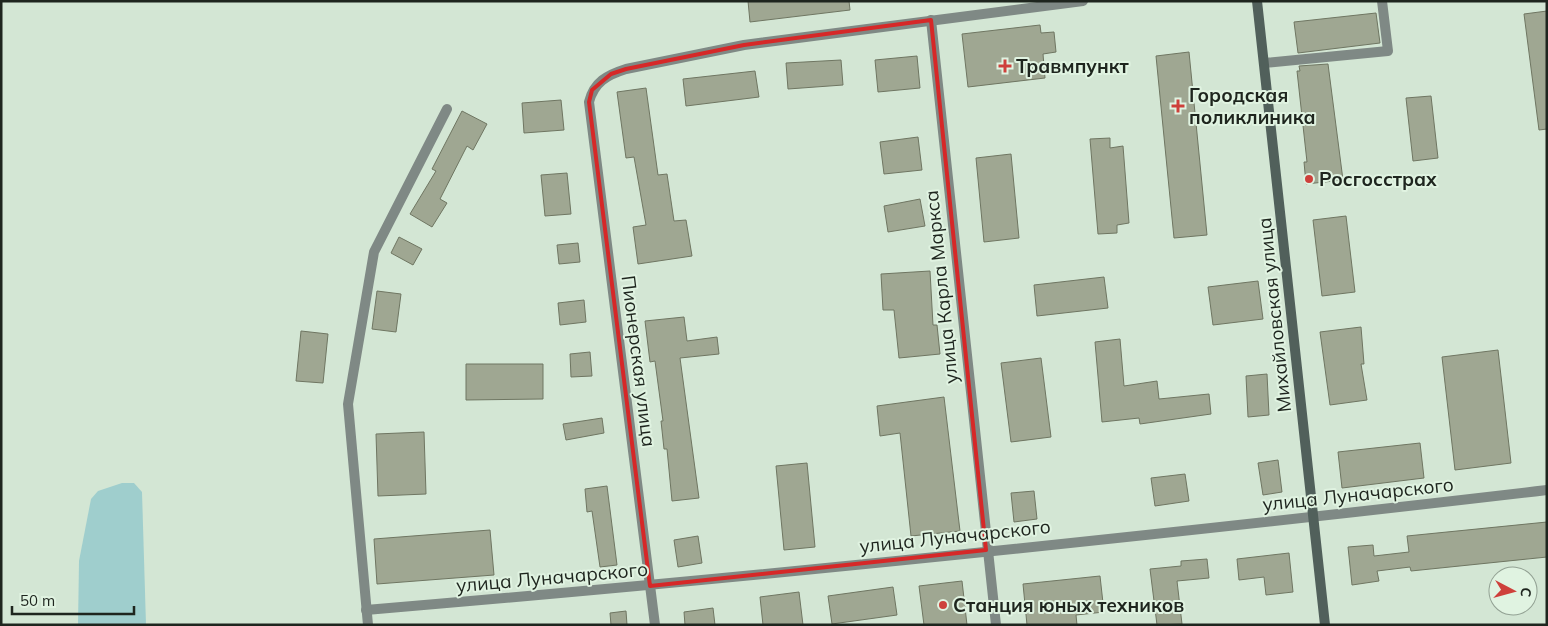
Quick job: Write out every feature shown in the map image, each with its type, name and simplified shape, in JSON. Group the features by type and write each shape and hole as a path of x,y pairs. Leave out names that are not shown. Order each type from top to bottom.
{"main road":[{"name":"Михайловская улица","path":"1257,1 1325,625"}],"street":[{"path":"931,20 1083,1"},
{"path":"1264,63 1388,51 1382,1"},
{"name":"Пионерская улица","path":"655,625 588,102 592,90 599,82 611,74 626,69 744,45 931,20"},
{"name":"улица Карла Маркса","path":"931,20 986,550 996,625"},
{"path":"368,625 348,404 374,252 447,109"},
{"name":"улица Луначарского","path":"366,610 650,586 1313,517 1547,490"}],"highlighted area":[{"path":"931,20 986,550 650,586 589,102 592,90 611,74 626,69 744,45"}],"water":[{"path":"122,483 134,483 142,492 146,625 78,625 79,561 91,499 98,491"}],"building":[{"path":"748,1 849,1 850,10 750,22"},
{"path":"1547,11 1547,129 1539,130 1524,14"},
{"path":"1376,13 1380,43 1298,53 1294,22"},
{"name":"Травмпункт","path":"1040,25 1041,33 1054,32 1056,52 1043,54 1045,78 968,87 962,34"},
{"name":"Городская поликлиника","path":"1189,52 1207,235 1174,238 1156,56"},
{"path":"917,56 920,88 878,92 875,60"},
{"path":"841,60 843,85 788,89 786,63"},
{"path":"1328,64 1343,180 1306,184 1304,162 1307,162 1297,71 1300,71 1299,66"},
{"path":"755,71 759,97 686,106 683,79"},
{"path":"646,88 658,175 667,174 674,221 686,220 692,256 638,264 633,227 646,225 634,157 626,158 617,92"},
{"path":"1431,96 1438,158 1413,161 1406,98"},
{"path":"561,100 564,130 524,133 522,103"},
{"path":"462,111 487,124 473,150 467,146 440,199 447,203 432,227 410,214 436,171 432,169"},
{"path":"918,137 922,170 884,174 880,142"},
{"path":"1110,138 1110,148 1123,146 1129,223 1117,225 1117,233 1098,234 1090,139"},
{"path":"1011,154 1019,238 984,242 976,158"},
{"path":"567,173 571,214 545,216 541,175"},
{"path":"920,199 925,226 888,232 884,206"},
{"path":"1346,216 1355,292 1322,296 1313,220"},
{"path":"399,237 422,249 413,265 391,253"},
{"path":"578,243 580,262 559,264 557,245"},
{"path":"930,271 933,325 937,325 940,354 899,358 894,310 883,310 881,274"},
{"path":"1104,277 1108,308 1037,316 1034,285"},
{"path":"1258,281 1263,319 1213,325 1208,287"},
{"path":"377,291 401,294 396,332 372,329"},
{"path":"584,300 586,322 560,325 558,303"},
{"path":"684,317 687,341 717,337 719,354 680,358 699,498 672,501 667,449 664,449 661,421 663,421 655,361 650,362 645,321"},
{"path":"1361,327 1364,364 1361,364 1367,400 1330,405 1320,332"},
{"path":"301,331 328,334 323,383 296,381"},
{"path":"1120,339 1124,386 1157,381 1159,399 1209,394 1211,414 1140,424 1139,418 1102,422 1095,342"},
{"path":"1498,350 1511,463 1455,470 1442,357"},
{"path":"590,352 592,376 571,377 570,354"},
{"path":"1041,358 1051,437 1011,442 1001,363"},
{"path":"466,364 543,364 543,399 466,400"},
{"path":"1267,374 1269,415 1248,417 1246,376"},
{"path":"944,397 960,531 911,536 900,433 880,436 877,406"},
{"path":"602,418 604,433 566,440 563,424"},
{"path":"424,432 426,494 378,496 376,434"},
{"path":"1420,443 1424,478 1342,488 1338,452"},
{"path":"1278,460 1282,492 1263,495 1258,463"},
{"path":"807,463 815,547 784,550 776,466"},
{"path":"1185,474 1189,501 1155,506 1151,478"},
{"path":"607,486 617,565 600,567 592,511 587,512 585,489"},
{"path":"1034,491 1037,519 1014,522 1011,493"},
{"path":"1547,522 1547,557 1411,571 1410,567 1377,571 1379,581 1352,585 1348,547 1373,545 1374,556 1409,552 1407,536"},
{"path":"490,530 494,575 377,584 374,539"},
{"path":"698,536 702,563 678,567 674,540"},
{"path":"1289,553 1293,592 1266,595 1264,577 1239,580 1237,559"},
{"path":"1207,559 1209,578 1177,581 1182,624 1157,625 1150,569 1181,566 1181,561"},
{"path":"1100,576 1104,612 1076,615 1077,625 1027,625 1023,584"},
{"name":"Станция юных техников","path":"962,581 967,625 924,625 919,586"},
{"path":"893,587 897,615 832,624 828,596"},
{"path":"799,592 803,625 763,625 760,597"},
{"path":"713,608 715,625 685,625 684,612"},
{"path":"626,611 627,625 611,625 610,613"}],"place":[{"name":"Травмпункт","path":"1005,66"},
{"name":"Городская поликлиника","path":"1178,106"},
{"name":"Росгосстрах","path":"1309,179"},
{"name":"Станция юных техников","path":"943,605"}]}
